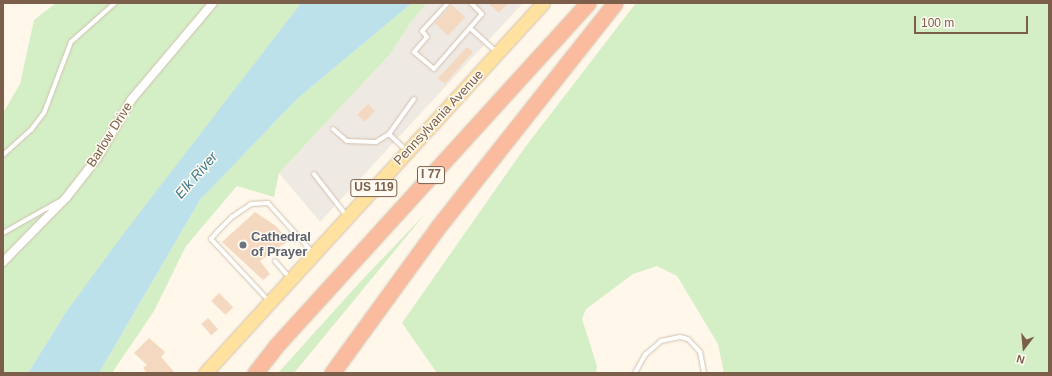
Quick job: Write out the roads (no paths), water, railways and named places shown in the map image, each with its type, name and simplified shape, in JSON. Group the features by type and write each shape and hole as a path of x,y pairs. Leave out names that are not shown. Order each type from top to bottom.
{"highway":[{"name":"I 77","path":"255,373 275,346 588,3"},
{"name":"I 77","path":"332,373 357,337 571,53 615,3"},
{"path":"329,373 357,337"},
{"path":"246,373 275,346"}],"main road":[{"name":"Pennsylvania Avenue","path":"205,373 498,53 538,5"}],"street":[{"name":"Barlow Drive","path":"3,262 66,198 98,156 131,100 213,3"}],"lane":[{"path":"3,155 31,130 44,113 71,42 115,3"},
{"path":"448,3 422,31 427,37 414,52 434,69 482,14 471,3"},
{"path":"470,28 498,53"},
{"path":"333,129 348,141 376,142 389,134 414,99"},
{"path":"389,134 408,152"},
{"path":"314,174 348,217"},
{"path":"3,233 66,198"},
{"path":"269,302 211,240 217,232 232,216 251,204 268,203 313,254"},
{"path":"274,261 291,279"},
{"path":"635,373 645,355 661,340 680,337 688,339 700,352 704,373"}],"water":[{"name":"Elk River","path":"301,3 412,3 297,99 200,200 99,373 28,373 66,312 128,228"}],"place":[{"name":"Cathedral of Prayer","path":"243,245"}]}
